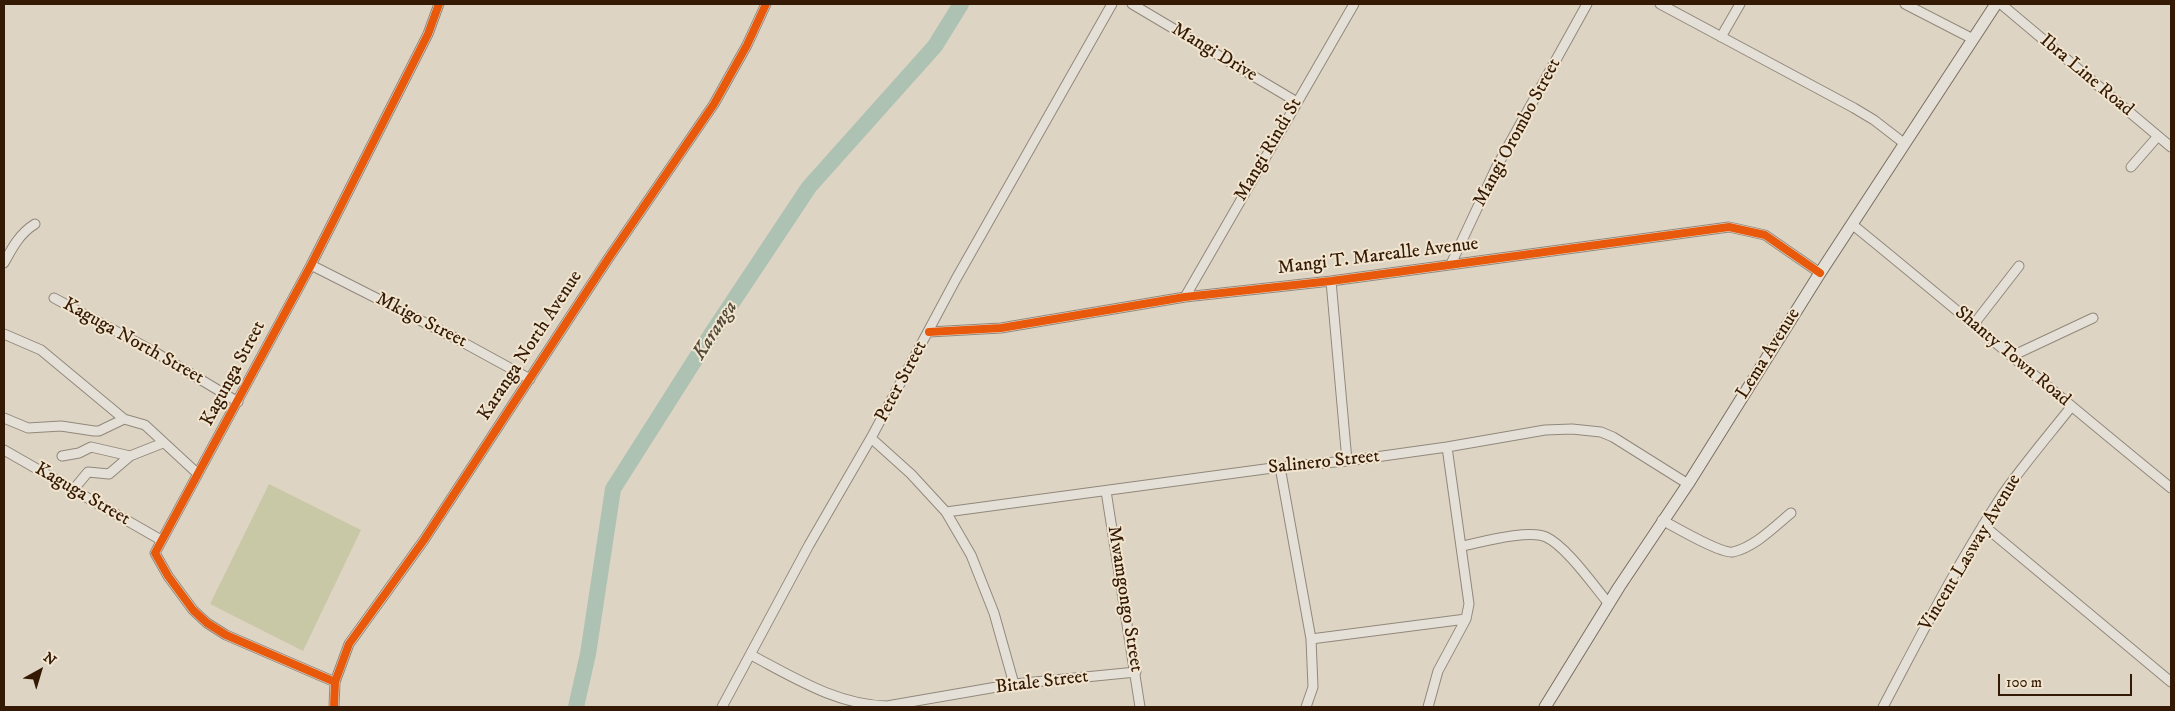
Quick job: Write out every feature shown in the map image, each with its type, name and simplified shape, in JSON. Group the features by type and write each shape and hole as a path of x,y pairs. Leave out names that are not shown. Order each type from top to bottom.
{"main road":[{"name":"Lema Avenue","path":"1545,707 1662,520 1688,484 1820,274 1996,4"}],"street":[{"name":"Kagunga Street","path":"335,682 226,635 207,623 193,610 162,565 156,553 161,540 238,402 311,265 424,42 439,4"},
{"name":"Karanga North Avenue","path":"334,707 335,682 349,644 424,540 608,259 714,104 747,45 766,4"},
{"name":"Peter Street","path":"722,707 810,545 872,438 956,279 1112,4"},
{"name":"Mangi Drive","path":"1132,4 1297,102"},
{"name":"Mangi Rindi St","path":"1185,297 1354,4"},
{"name":"Mangi Orombo Street","path":"1451,264 1496,168 1587,4"},
{"path":"1660,4 1854,108 1874,120 1905,144"},
{"path":"1721,37 1740,4"},
{"path":"1905,4 1973,39"},
{"name":"Ibra Line Road","path":"2001,4 2171,148"},
{"path":"2131,167 2158,136"},
{"path":"4,263 17,240 28,228 35,224"},
{"name":"Shanty Town Road","path":"1853,225 2171,488"},
{"name":"Mangi T. Marealle Avenue","path":"929,332 1001,328 1185,297 1331,280 1729,227 1765,235 1820,274"},
{"name":"Mkigo Street","path":"311,265 455,338 530,379"},
{"path":"1974,324 2019,266"},
{"path":"1331,280 1348,461"},
{"name":"Kaguga North Street","path":"54,298 238,402"},
{"path":"2012,356 2093,318"},
{"path":"4,334 46,354 124,419 145,425 198,474"},
{"name":"Vincent Lasway Avenue","path":"1882,707 1983,525 2025,464 2071,407"},
{"path":"4,418 28,428 61,426 94,431 124,419"},
{"name":"Salinero Street","path":"946,512 1280,467 1348,461 1447,448 1545,430 1572,429 1601,432 1630,446 1688,484"},
{"path":"872,438 911,474 946,512 971,556 994,612 1014,684"},
{"path":"73,490 88,472 109,474 130,456 163,443"},
{"path":"62,456 79,453 91,447 130,456"},
{"path":"1428,707 1438,672 1466,619 1469,604 1447,448"},
{"name":"Kaguga Street","path":"4,450 161,540"},
{"path":"1280,467 1311,639 1313,687 1306,707"},
{"name":"Mwamgongo Street","path":"1106,491 1140,707"},
{"path":"1662,520 1721,550 1732,552 1756,542 1791,513"},
{"path":"1983,525 2171,682"},
{"path":"1462,546 1524,535 1545,536 1559,546 1609,604"},
{"path":"1311,639 1466,619"},
{"name":"Bitale Street","path":"751,654 830,695 866,706 910,703 1014,684 1136,672"}],"green space":[{"path":"269,484 361,530 303,651 210,604"}],"waterway":[{"name":"Karanga","path":"576,707 588,654 613,489 712,333 809,187 935,46 961,4"}],"cycle path":[{"path":"335,682 226,635 207,623 193,610 168,576 155,553 311,265 428,34 439,4"},
{"path":"334,707 335,682 349,644 424,540 608,259 714,104 747,45 766,4"},
{"path":"929,332 1001,328 1185,297 1331,281 1729,227 1765,235 1820,273"}]}
